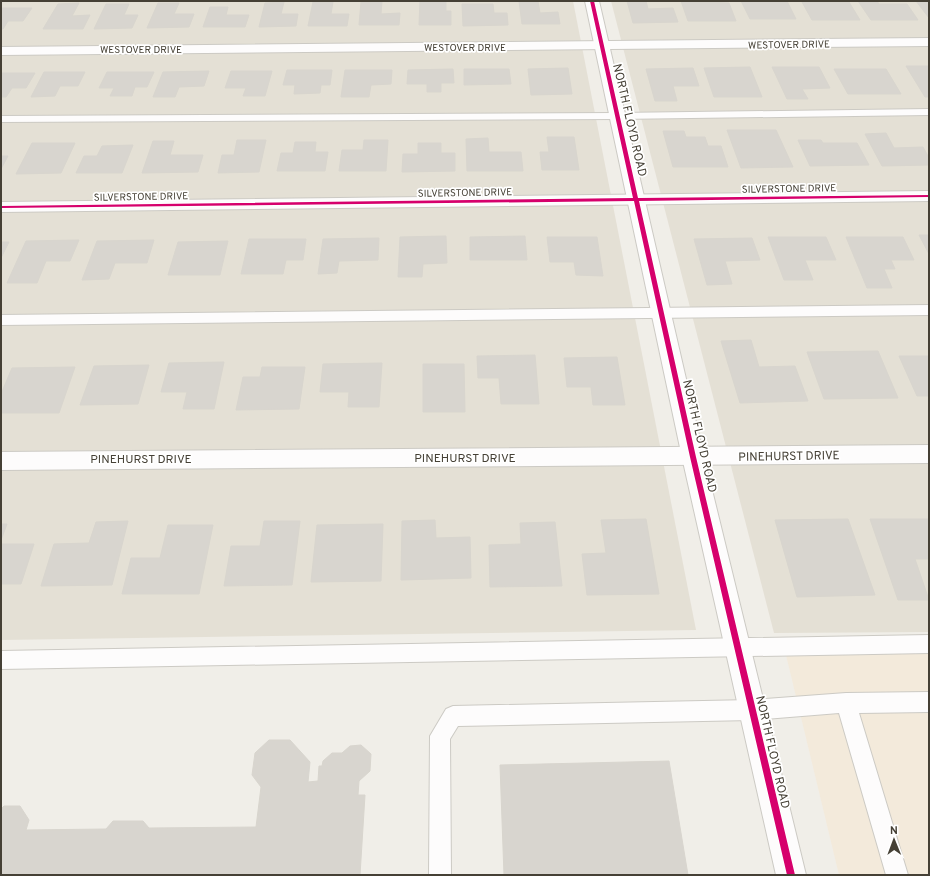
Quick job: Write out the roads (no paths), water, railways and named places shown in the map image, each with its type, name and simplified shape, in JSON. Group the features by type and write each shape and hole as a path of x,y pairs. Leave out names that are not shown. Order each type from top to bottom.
{"street":[{"name":"NORTH FLOYD ROAD","path":"592,1 617,116 638,201 693,457 791,875"},
{"name":"WESTOVER DRIVE","path":"1,51 929,42"},
{"name":"SILVERSTONE DRIVE","path":"1,207 638,201 929,196"},
{"name":"PINEHURST DRIVE","path":"1,461 693,457 929,454"}],"lane":[{"path":"1,119 617,116 929,112"},
{"path":"1,320 929,310"},
{"path":"1,660 737,646 929,644"},
{"path":"440,875 440,736 453,716 752,710 846,703 929,702"},
{"path":"846,703 897,875"}]}
